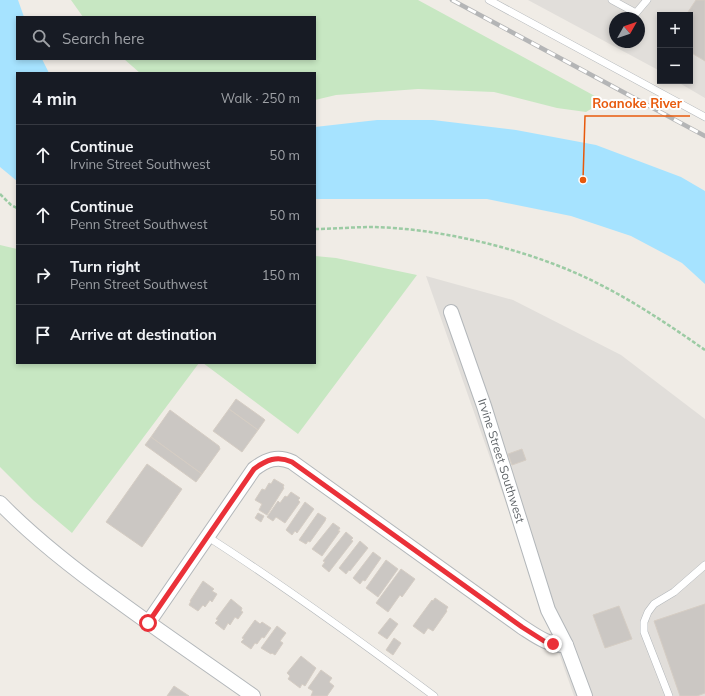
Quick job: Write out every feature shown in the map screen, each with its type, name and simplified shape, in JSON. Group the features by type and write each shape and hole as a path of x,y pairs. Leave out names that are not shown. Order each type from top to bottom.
{"street":[{"name":"Irvine Street Southwest","path":"452,312 484,406 548,610 566,645 585,696"},
{"path":"148,623 254,469 263,462 275,458 285,459 292,462 522,627 544,641 553,644 566,645"},
{"path":"0,504 45,546 148,623 253,696"}],"lane":[{"path":"489,0 705,117"},
{"path":"612,0 636,13 647,0"},
{"path":"208,536 366,645 434,696"},
{"path":"669,696 644,632 644,622 648,612 654,604 674,592 705,564"}],"path":[{"path":"0,194 11,205 16,208"},
{"path":"316,229 373,227 410,230 446,235 493,245 535,258 578,274 620,295 705,350"}],"shaded area":[{"path":"528,0 705,0 705,98 681,84 693,84 693,12 657,12 657,69 617,48 645,48 645,12 609,12 609,44"},
{"path":"426,276 513,300 621,355 705,419 705,696 574,696"}],"green space":[{"path":"71,0 418,0 604,101 586,112 557,108 494,92 418,89 336,95 316,100 316,72 139,72 125,60 316,60 316,16 82,16"},
{"path":"0,245 16,249 16,364 198,364 72,533 33,500 0,467"},
{"path":"316,256 336,258 417,275 298,434 204,364 316,364"}],"water":[{"path":"0,0 18,0 24,16 16,16 16,60 42,60 48,72 16,72 16,180 0,167"},
{"path":"377,120 433,120 516,130 596,145 681,177 705,191 705,284 682,263 631,236 571,216 487,199 316,199 316,127"}],"building":[{"path":"696,0 705,0 705,61 693,54 693,12 688,12"},
{"path":"236,399 265,420 258,430 229,409"},
{"path":"229,409 258,430 242,452 213,431"},
{"path":"170,410 219,446 220,449 202,474 151,437"},
{"path":"151,437 202,474 196,482 145,445"},
{"path":"522,449 526,460 512,465 508,454"},
{"path":"147,464 182,489 142,547 106,522"},
{"path":"274,479 284,485 284,488 267,515 259,510 262,504 255,500 262,489 265,490 269,483 271,484"},
{"path":"291,492 300,498 298,500 300,502 285,523 276,517 273,521 267,517 278,501 280,503 285,496 287,497"},
{"path":"305,502 314,509 297,533 295,531 292,535 286,530"},
{"path":"258,513 264,516 261,522 255,518"},
{"path":"318,513 326,518 325,521 310,542 308,541 306,544 299,540"},
{"path":"333,523 340,528 338,531 340,531 322,556 312,549"},
{"path":"346,532 353,538 351,540 353,541 329,572 322,566 325,562 323,561"},
{"path":"360,541 368,548 346,574 339,568"},
{"path":"373,552 381,558 365,581 363,580 360,584 353,578"},
{"path":"386,560 398,569 378,597 366,588"},
{"path":"401,569 415,579 402,597 400,595 388,612 376,603"},
{"path":"203,581 214,589 212,591 217,594 212,602 210,600 205,607 203,605 198,611 189,605"},
{"path":"435,598 448,607 446,610 447,611 433,631 428,628 424,634 413,626"},
{"path":"231,599 242,608 241,611 243,612 238,619 235,617 230,625 228,623 224,630 215,623 218,620 216,619"},
{"path":"705,604 705,693 697,696 680,696 654,621"},
{"path":"619,606 632,639 605,648 593,615"},
{"path":"390,618 398,624 387,639 378,633"},
{"path":"255,620 260,624 262,622 271,628 264,638 262,637 251,649 241,642 244,639 242,638"},
{"path":"277,626 286,633 280,641 283,643 275,655 261,648"},
{"path":"394,638 401,643 393,655 386,650"},
{"path":"301,656 316,668 305,686 302,684 300,688 288,679 290,676 287,673"},
{"path":"321,670 332,678 329,682 334,686 327,696 311,696 313,691 308,688"},
{"path":"174,686 189,696 167,696"}],"railway":[{"path":"452,0 705,136"}],"place":[{"name":"Roanoke River","path":"583,180"}],"route":[{"path":"148,623 254,469 263,462 275,458 285,459 292,462 522,627 544,641 553,644"}]}
